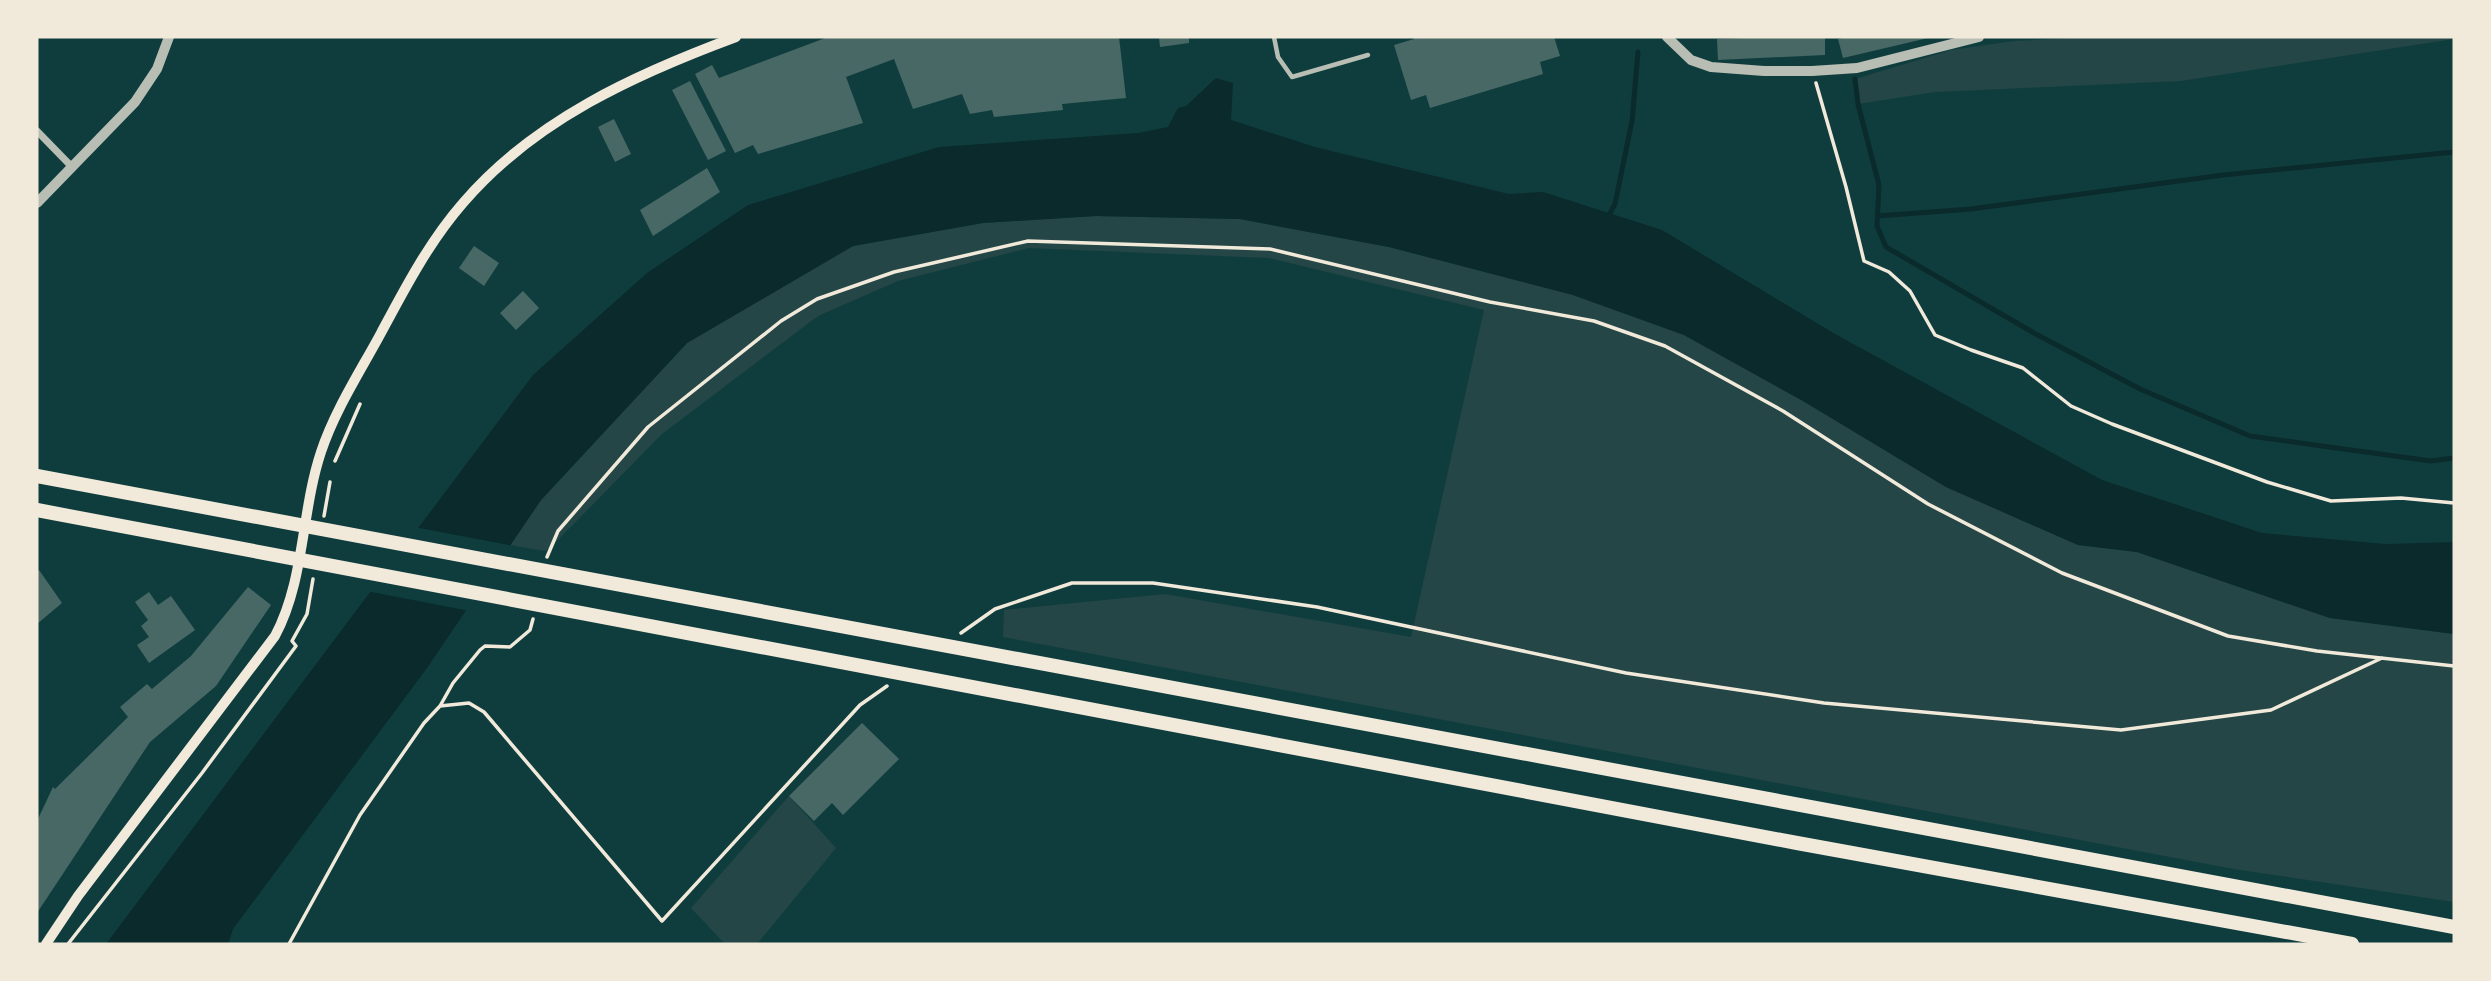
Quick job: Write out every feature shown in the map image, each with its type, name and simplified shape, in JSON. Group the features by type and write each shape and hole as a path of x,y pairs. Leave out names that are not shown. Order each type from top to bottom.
{"highway":[{"path":"37,475 2454,927"},
{"path":"37,510 1797,843 2352,944"}],"main road":[{"path":"46,944 78,896 275,636 290,602 316,468 330,429 407,285 440,232 485,180 509,158 559,121 643,74 736,37"}],"street":[{"path":"37,203 135,102 157,69 169,37"},
{"path":"1667,37 1691,60 1711,67 1812,71 1870,65 1979,37"},
{"path":"37,131 72,167"}],"lane":[{"path":"1274,37 1278,57 1292,77 1367,55"}],"path":[{"path":"1812,71 1846,187 1864,261 1889,272 1910,291 1935,335 2023,368 2071,406 2267,482 2331,501 2401,498 2454,503"},
{"path":"546,562 558,531 648,427 781,321 817,299 894,272 1028,241 1270,249 1490,302 1594,321 1665,346 1783,411 1927,504 2062,573 2228,636 2317,651 2454,666"},
{"path":"961,633 995,609 1072,583 1153,583 1317,607 1639,676 1824,703 2121,730 2271,710 2382,658"},
{"path":"289,944 360,814 424,723 440,706 453,684 480,650 485,646 510,647 530,630 533,617"},
{"path":"440,706 469,703 484,712 662,921 860,705 893,682"}],"shaded area":[{"path":"2087,37 2454,39 2181,81 1935,92 1858,104 1855,79 1951,50 2014,41"},
{"path":"1216,78 1233,83 1231,120 1315,147 1509,194 1543,192 1662,230 1835,334 2102,480 2262,533 2386,544 2454,542 2454,634 2330,618 2137,552 2078,545 1946,487 1803,401 1684,335 1573,295 1389,247 1240,219 1096,216 983,223 853,246 687,343 541,500 427,668 233,929 228,944 106,944 533,375 647,273 748,205 939,147 1138,133 1168,127 1178,108 1186,106"},
{"path":"1096,216 1240,219 1389,247 1573,295 1684,335 1803,401 1946,487 2078,545 2137,552 2330,618 2454,634 2454,902 2234,869 1003,637 1004,610 1165,594 1411,637 1484,310 1269,258 1029,248 898,281 818,316 662,434 549,549 544,551 510,545 541,500 687,343 853,246 983,223"},
{"path":"789,796 836,848 757,944 725,944 691,908"}],"pier":[{"path":"414,527 514,546 470,611 366,591"}],"building":[{"path":"828,37 1119,37 1126,98 1062,104 1063,110 994,117 992,110 970,114 962,94 913,109 894,59 846,77 863,123 758,154 753,145 735,153 695,74 712,65 719,78"},
{"path":"1159,37 1189,37 1189,43 1160,47"},
{"path":"1413,37 1554,37 1560,56 1540,62 1543,74 1430,108 1426,95 1411,100 1394,45 1414,39"},
{"path":"1825,37 1825,55 1718,60 1717,39"},
{"path":"1928,38 1843,58 1838,39"},
{"path":"690,81 726,151 708,160 672,90"},
{"path":"614,119 631,154 615,162 598,127"},
{"path":"707,168 720,192 653,236 640,210"},
{"path":"474,246 499,263 484,286 459,268"},
{"path":"523,291 539,308 516,330 500,313"},
{"path":"39,570 62,603 37,624 37,572"},
{"path":"248,587 271,605 216,686 150,742 37,913 37,821 53,787 55,789 128,717 120,707 147,684 152,689 191,656"},
{"path":"149,592 158,605 171,596 195,630 149,663 137,645 149,637 141,626 148,620 135,602"},
{"path":"862,723 899,759 843,815 832,803 814,821 789,796"}],"waterway":[{"path":"1607,219 1615,204 1632,121 1638,52"},
{"path":"1855,79 1858,104 1879,185 1877,226 1886,247 2034,333 2140,389 2250,436 2431,461 2454,458"},
{"path":"1877,216 1971,209 2223,175 2454,152"}]}
